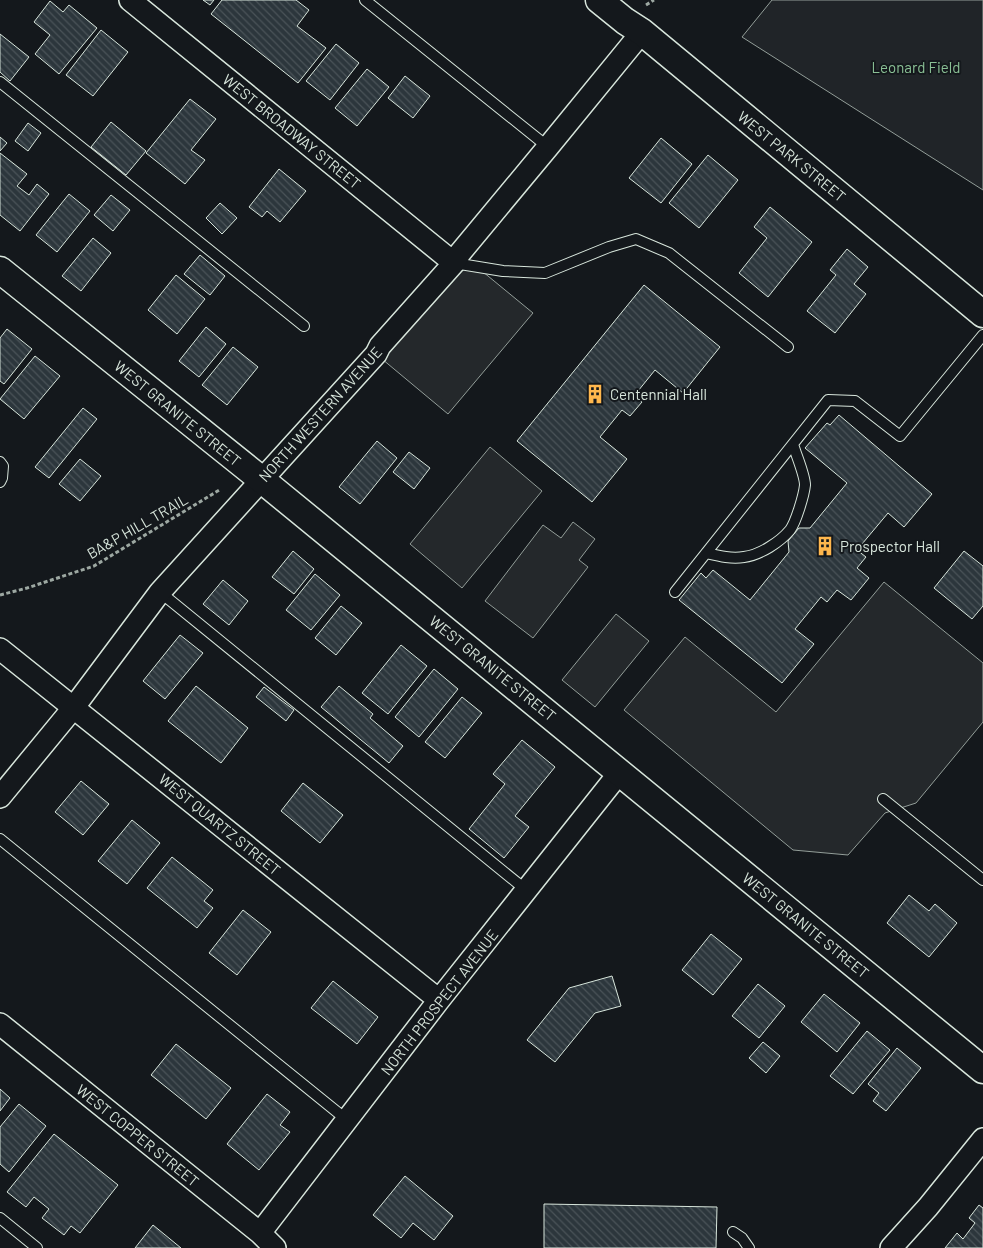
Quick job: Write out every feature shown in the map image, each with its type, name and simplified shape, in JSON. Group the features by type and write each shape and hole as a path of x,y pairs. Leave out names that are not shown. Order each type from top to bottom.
{"street":[{"name":"WEST BROADWAY STREET","path":"130,0 454,263"},
{"name":"WEST PARK STREET","path":"599,0 642,32 983,314"},
{"name":"NORTH WESTERN AVENUE","path":"0,798 74,707 160,592 376,354 380,346 454,263 460,252 642,32"},
{"name":"WEST GRANITE STREET","path":"0,270 262,480 983,1070"},
{"name":"WEST QUARTZ STREET","path":"0,649 439,1000"},
{"name":"NORTH PROSPECT AVENUE","path":"260,1233 439,1000 620,772"},
{"name":"WEST COPPER STREET","path":"0,1024 260,1233 275,1248"},
{"path":"891,1248 928,1207 983,1139"}],"lane":[{"path":"365,0 548,147"},
{"path":"0,82 304,326"},
{"path":"454,263 504,272 545,273 609,247 636,239 669,253 788,346"},
{"path":"675,592 828,400 855,401 900,436 983,335"},
{"path":"706,553 728,558 745,557 763,551 791,529 799,512 805,485 793,444"},
{"path":"0,462 3,466 0,482"},
{"path":"160,592 526,890"},
{"path":"884,799 983,880"},
{"path":"0,838 347,1120"},
{"path":"0,1218 37,1248"},
{"path":"733,1232 742,1238 749,1248"}],"path":[{"name":"BA&P HILL TRAIL","path":"0,595 94,566 226,487"}],"green space":[{"name":"Leonard Field","path":"772,0 983,0 983,190 742,37"}],"shaded area":[{"path":"460,253 533,313 448,414 376,354"},
{"path":"490,447 542,491 462,588 410,544"},
{"path":"573,522 595,539 579,560 588,567 533,638 485,601 543,525 561,538"},
{"path":"884,582 983,663 983,722 916,803 885,813 848,855 793,850 624,710 685,637 776,712"},
{"path":"616,614 649,641 595,707 562,680"}],"building":[{"path":"203,0 214,0 210,5"},
{"path":"222,0 296,0 309,10 297,26 326,48 298,83 211,14"},
{"path":"50,1 63,12 69,5 97,28 59,74 35,54 50,35 34,22"},
{"path":"101,30 128,52 93,96 66,75"},
{"path":"0,34 29,57 10,81 0,72"},
{"path":"336,44 359,63 330,100 306,81"},
{"path":"367,69 389,87 357,126 335,108"},
{"path":"405,76 430,96 413,118 388,98"},
{"path":"190,99 216,119 191,150 205,160 185,184 146,153"},
{"path":"111,122 146,151 126,175 91,147"},
{"path":"28,123 41,133 28,151 15,141"},
{"path":"0,137 7,143 0,151"},
{"path":"661,138 692,164 661,203 629,178"},
{"path":"0,153 27,174 17,186 29,195 37,184 49,194 20,231 0,215"},
{"path":"708,155 738,180 699,228 669,203"},
{"path":"279,169 306,191 280,222 267,211 262,217 249,207"},
{"path":"69,194 90,211 57,252 36,235"},
{"path":"111,195 130,210 113,231 94,215"},
{"path":"220,203 237,218 222,234 206,218"},
{"path":"770,207 812,242 768,297 739,273 767,238 754,227"},
{"path":"93,238 111,253 81,291 62,276"},
{"path":"847,249 868,267 854,284 866,294 835,333 807,311 836,275 830,270"},
{"path":"200,255 225,276 210,295 184,274"},
{"path":"176,275 205,299 177,334 148,310"},
{"name":"Centennial Hall","path":"644,285 720,347 683,393 655,370 634,396 642,402 630,416 622,410 600,437 627,459 592,502 517,441"},
{"path":"206,327 226,344 199,377 179,361"},
{"path":"7,329 32,349 4,384 0,381 0,338"},
{"path":"233,347 258,367 227,405 202,385"},
{"path":"35,356 60,376 24,419 0,399"},
{"path":"83,408 97,419 49,478 35,467"},
{"name":"Prospector Hall","path":"839,415 932,494 904,527 888,513 857,550 866,557 857,568 869,578 851,600 837,590 827,602 821,597 795,629 814,644 782,683 679,600 701,573 706,578 713,570 750,600 789,552 788,541 799,528 810,528 847,483 805,448 827,423 830,425"},
{"path":"377,441 397,458 360,504 339,487"},
{"path":"409,452 430,468 414,489 393,472"},
{"path":"80,459 101,476 80,501 59,484"},
{"path":"293,551 314,569 294,594 272,577"},
{"path":"964,551 983,566 983,606 972,619 934,588"},
{"path":"315,574 340,595 311,630 286,610"},
{"path":"223,580 248,601 229,625 203,604"},
{"path":"341,606 362,623 336,655 315,638"},
{"path":"180,635 203,653 165,699 143,681"},
{"path":"401,645 427,666 388,714 362,693"},
{"path":"434,669 458,689 419,737 395,717"},
{"path":"196,686 248,728 221,763 168,721"},
{"path":"339,686 373,714 370,718 403,746 389,763 321,707"},
{"path":"264,687 294,710 286,721 256,697"},
{"path":"462,697 482,713 445,758 425,742"},
{"path":"522,740 555,767 515,816 529,827 504,858 469,829 505,784 493,774"},
{"path":"81,781 109,804 83,835 55,812"},
{"path":"303,783 343,815 320,843 281,811"},
{"path":"132,820 160,843 127,884 98,861"},
{"path":"172,857 213,890 204,901 213,908 197,928 147,888"},
{"path":"909,895 929,911 935,904 957,923 929,957 887,923"},
{"path":"243,910 271,932 237,975 209,953"},
{"path":"711,934 742,959 713,995 682,970"},
{"path":"612,976 621,1006 595,1013 555,1062 527,1040 569,988"},
{"path":"333,981 378,1017 357,1044 311,1008"},
{"path":"758,984 785,1006 759,1038 732,1016"},
{"path":"824,994 860,1023 837,1052 801,1022"},
{"path":"867,1031 890,1050 853,1094 830,1076"},
{"path":"763,1042 780,1056 766,1073 749,1058"},
{"path":"176,1044 231,1088 206,1119 151,1075"},
{"path":"897,1048 921,1068 886,1111 873,1101 879,1093 868,1084"},
{"path":"0,1089 10,1098 0,1111"},
{"path":"267,1094 290,1112 280,1125 290,1132 259,1170 227,1144"},
{"path":"19,1104 46,1126 9,1172 0,1164 0,1127"},
{"path":"54,1134 118,1185 80,1233 71,1226 64,1235 42,1218 49,1209 34,1197 26,1207 7,1192"},
{"path":"405,1176 453,1216 434,1240 413,1223 401,1238 373,1215"},
{"path":"544,1204 717,1207 716,1248 544,1248"},
{"path":"979,1205 983,1208 983,1248 945,1248 957,1233 963,1239 975,1223 969,1218"},
{"path":"153,1225 181,1248 135,1248"}],"place":[{"name":"Centennial Hall","path":"595,394"},
{"name":"Prospector Hall","path":"825,546"}]}
